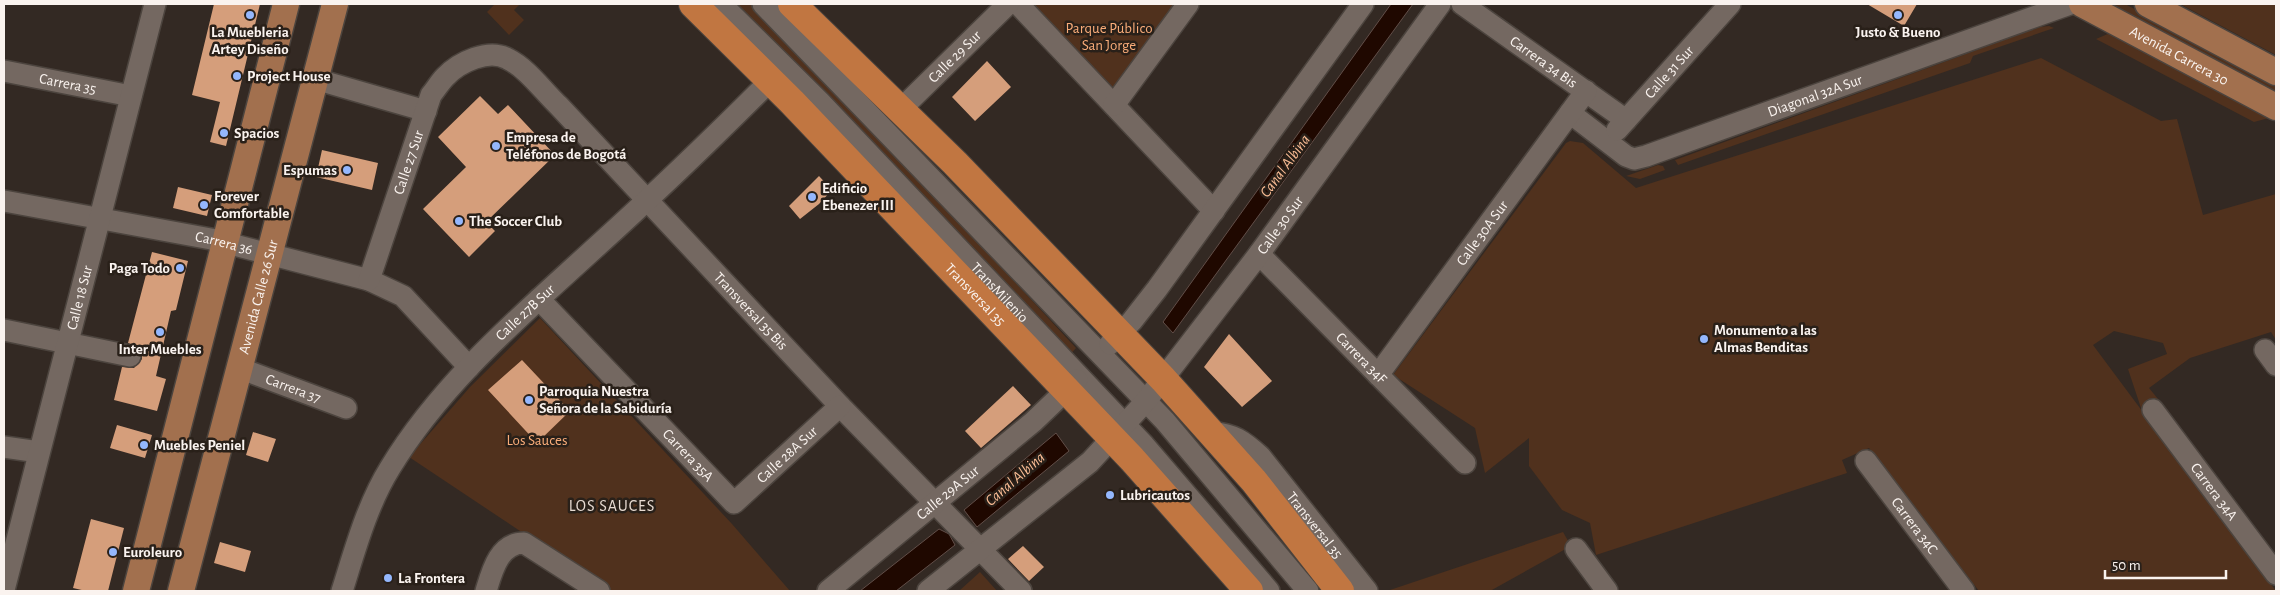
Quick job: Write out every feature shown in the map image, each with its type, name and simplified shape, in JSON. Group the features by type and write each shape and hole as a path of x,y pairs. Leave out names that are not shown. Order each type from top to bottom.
{"highway":[{"name":"Transversal 35","path":"693,4 1073,384 1118,432 1194,528 1249,591"},
{"name":"Transversal 35","path":"792,4 901,109 1163,379 1270,501 1340,591"}],"main road":[{"path":"136,591 286,4"},
{"name":"Avenida Calle 26 Sur","path":"181,591 335,4"},
{"name":"Avenida Carrera 30","path":"2082,4 2276,107"},
{"name":"Avenida Carrera 30","path":"2148,4 2276,72"}],"street":[{"name":"Calle 18 Sur","path":"4,590 7,563 40,452 155,4"},
{"name":"TransMilenio","path":"721,4 820,102 1073,384"},
{"name":"TransMilenio","path":"763,4 1146,401 1206,468 1308,591"},
{"name":"Calle 29 Sur","path":"901,109 1008,4"},
{"path":"1018,4 1214,211"},
{"path":"1114,105 1188,4"},
{"path":"1073,384 1120,334 1152,296 1363,4"},
{"name":"Calle 30 Sur","path":"1118,432 1146,401 1259,254 1440,4"},
{"name":"Carrera 34 Bis","path":"1462,4 1626,120"},
{"name":"Calle 31 Sur","path":"1607,142 1730,4"},
{"name":"Diagonal 32A Sur","path":"1570,113 1626,156 1634,159 2070,4"},
{"name":"Transversal 35 Bis","path":"469,61 491,55 507,58 518,65 648,200 840,406 1021,591"},
{"name":"Calle 27 Sur","path":"369,280 432,96 445,77 469,61"},
{"name":"Carrera 35","path":"4,71 131,96"},
{"path":"315,79 426,112"},
{"name":"Calle 27B Sur","path":"342,591 374,501 390,467 428,415 470,367 540,299 648,200 770,81"},
{"name":"Calle 30A Sur","path":"1378,375 1586,91"},
{"name":"Carrera 36","path":"4,201 100,217 225,242 369,280 403,296 470,367"},
{"name":"Carrera 34F","path":"1259,254 1464,463"},
{"name":"Carrera 35A","path":"540,299 734,503"},
{"path":"4,330 130,356"},
{"name":"Carrera 37","path":"239,368 346,408"},
{"name":"Calle 29A Sur","path":"828,591 941,509 1073,384"},
{"name":"Calle 28A Sur","path":"734,503 840,406"},
{"name":"Carrera 34A","path":"2153,410 2276,574"},
{"path":"928,591 974,543 1090,462 1118,432 1172,475 1270,591"},
{"name":"Transversal 35","path":"1211,432 1229,434 1242,440 1260,456 1367,591"},
{"path":"4,447 40,452"},
{"name":"Carrera 34C","path":"1866,461 1964,591"},
{"path":"486,591 500,557 509,546 524,543 599,591"},
{"path":"1576,549 1607,591"}],"green space":[{"path":"495,4 520,4 514,10 524,20 509,35 487,12"},
{"path":"734,4 750,4 822,74 1076,348 1068,357"},
{"name":"Parque Público San Jorge","path":"1030,4 1175,4 1113,87"},
{"path":"2098,4 2125,4 2276,84 2276,96"},
{"path":"2180,4 2276,4 2276,55"},
{"path":"2049,26 2054,28 1973,56 1970,63 1678,165 1675,160 2040,27"},
{"path":"2110,33 2276,116 2254,122 2096,39"},
{"path":"2041,58 2161,121 2177,119 2203,215 2276,194 2276,340 2271,332 2190,358 2149,388 2158,399 2142,411 2276,591 1979,591 1869,448 1842,460 1847,473 1596,555 1590,523 1562,510 1529,466 1529,438 1485,473 1475,428 1393,375 1566,143 1570,141 1583,143 1636,188","holes":["2114,331 2163,343 2167,354 2128,369 2142,411 2093,345"]},
{"path":"1658,165 1663,166 1665,170 1640,179 1626,176"},
{"name":"Los Sauces","path":"540,318 732,524 790,591 610,591 409,457 470,387"},
{"path":"1563,532 1571,546 1490,591 1390,590"},
{"path":"980,572 997,591 959,591"}],"water":[{"name":"Canal Albina","path":"1391,4 1413,4 1173,333 1163,322"},
{"name":"Canal Albina","path":"1056,433 1069,451 977,527 964,510"},
{"path":"939,529 949,534 955,545 896,591 860,591"}],"building":[{"path":"214,4 260,4 226,146 210,142 220,102 192,95"},
{"name":"Justo & Bueno","path":"1867,4 1917,4 1904,26"},
{"path":"987,61 1011,87 975,121 952,97"},
{"name":"Empresa de Teléfonos de Bogotá","path":"480,96 498,114 508,105 555,155 486,222 495,231 469,257 423,209 466,167 438,137"},
{"name":"Espumas","path":"322,150 378,163 372,190 316,177"},
{"name":"Edificio Ebenezer III","path":"819,176 832,190 819,204 800,219 789,206"},
{"path":"178,187 212,195 207,216 173,208"},
{"path":"152,252 188,261 176,310 171,311 156,376 166,379 157,411 114,400 122,367 134,368 142,359 139,347 128,343"},
{"path":"1229,334 1272,381 1242,407 1204,367"},
{"name":"Parroquia Nuestra Señora de la Sabiduría","path":"522,360 570,411 537,443 488,390"},
{"path":"1013,386 1031,405 981,448 965,431"},
{"path":"117,425 152,435 145,458 110,448"},
{"path":"253,432 276,439 268,462 246,455"},
{"path":"91,519 124,528 108,591 86,591 73,588"},
{"path":"220,542 251,551 245,572 214,563"},
{"path":"1023,546 1044,567 1029,581 1008,559"}],"place":[{"name":"La Muebleria Artey Diseño","path":"250,15"},
{"name":"Justo & Bueno","path":"1898,15"},
{"name":"Project House","path":"237,76"},
{"name":"Spacios","path":"224,133"},
{"name":"Empresa de Teléfonos de Bogotá","path":"496,146"},
{"name":"Espumas","path":"347,170"},
{"name":"Edificio Ebenezer III","path":"812,197"},
{"name":"Forever Comfortable","path":"204,205"},
{"name":"The Soccer Club","path":"459,221"},
{"name":"Paga Todo","path":"180,268"},
{"name":"Inter Muebles","path":"160,332"},
{"name":"Monumento a las Almas Benditas","path":"1704,339"},
{"name":"Parroquia Nuestra Señora de la Sabiduría","path":"529,400"},
{"name":"Muebles Peniel","path":"144,445"},
{"name":"Lubricautos","path":"1110,495"},
{"name":"Euroleuro","path":"113,552"},
{"name":"La Frontera","path":"388,578"}],"district":[{"name":"LOS SAUCES","path":"612,506"}]}
